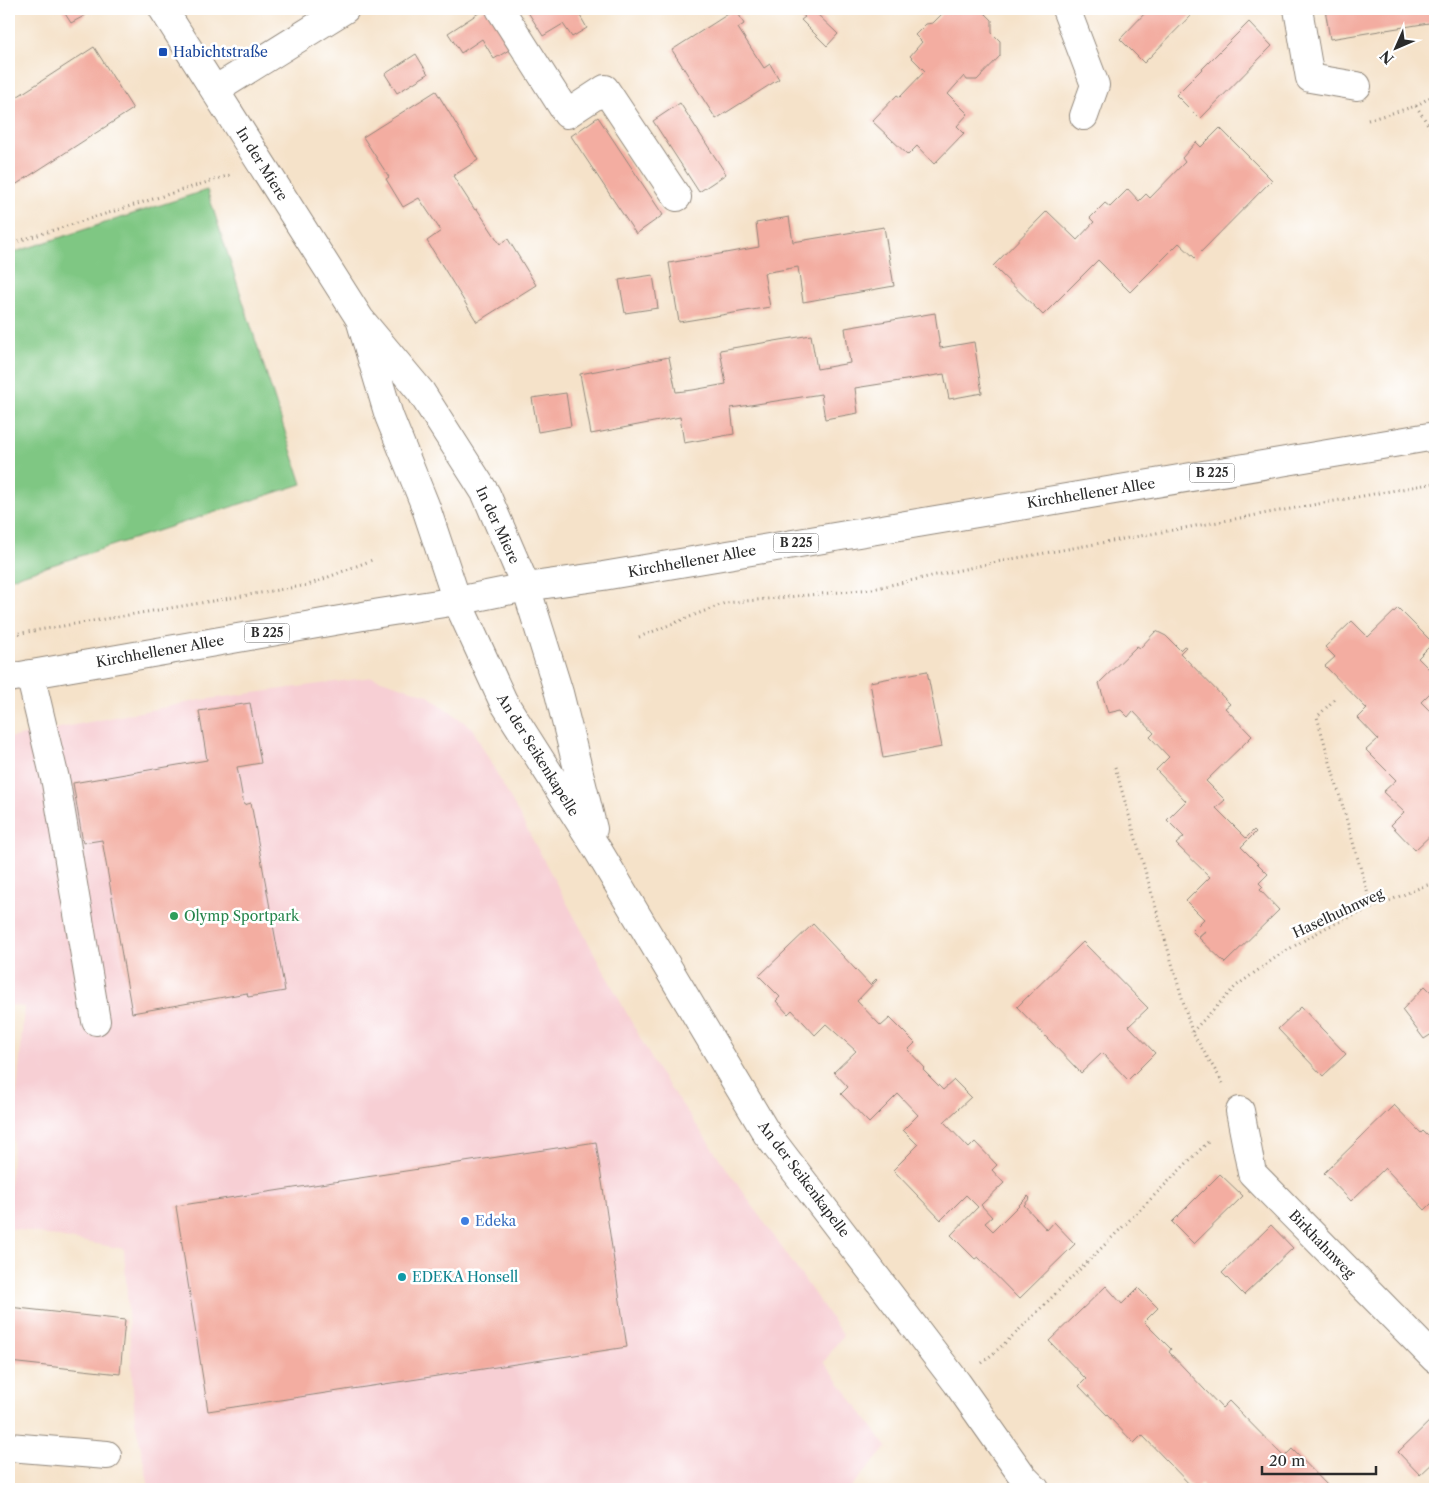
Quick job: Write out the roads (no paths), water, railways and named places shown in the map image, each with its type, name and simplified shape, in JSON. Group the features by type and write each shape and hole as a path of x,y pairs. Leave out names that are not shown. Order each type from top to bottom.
{"street":[{"name":"In der Miere","path":"163,9 263,164 360,320 421,392 486,494 526,587"},
{"path":"215,90 345,9"},
{"path":"500,9 567,114 605,89 677,196"},
{"path":"1066,9 1095,85 1084,116"},
{"path":"1298,9 1310,78 1358,86"},
{"name":"In der Miere","path":"360,320 389,416 425,505 457,601"},
{"name":"Kirchhellener Allee","path":"19,676 457,601 526,587 603,576 1435,436"},
{"name":"An der Seikenkapelle","path":"526,587 559,693 599,852"},
{"name":"An der Seikenkapelle","path":"457,601 503,701 599,852 768,1134 957,1383 1023,1486"},
{"path":"19,676 56,783 96,1021"},
{"name":"Birkhahnweg","path":"1240,1111 1252,1173 1435,1359"},
{"path":"9,1447 107,1455"}],"place":[{"name":"Habichtstraße","path":"163,52"},
{"name":"Olymp Sportpark","path":"174,916"},
{"name":"Edeka","path":"465,1221"},
{"name":"EDEKA Honsell","path":"402,1277"}]}
